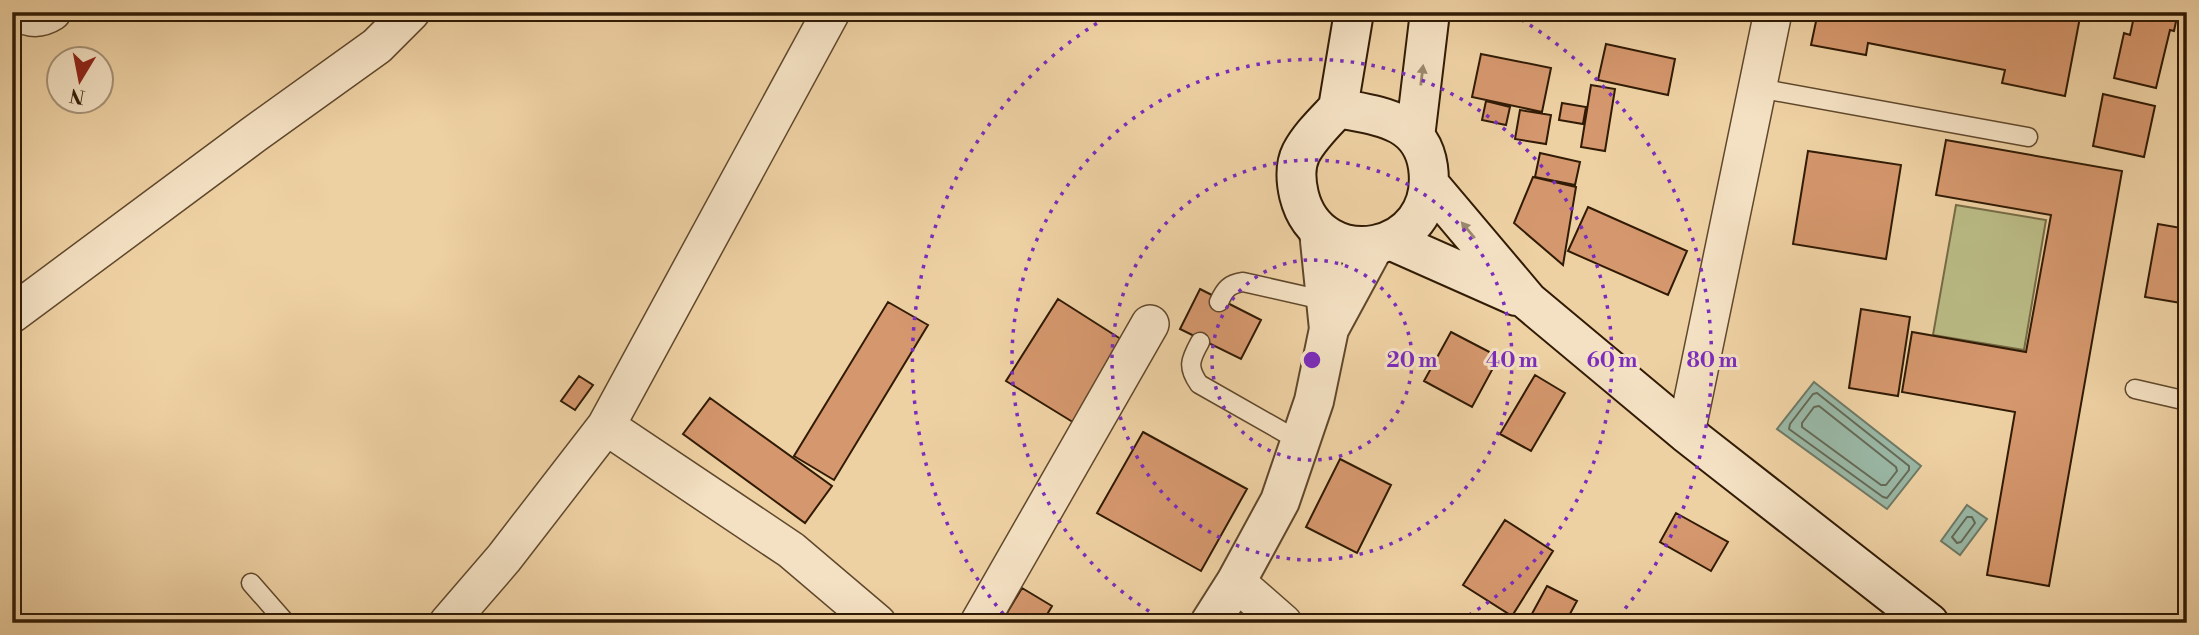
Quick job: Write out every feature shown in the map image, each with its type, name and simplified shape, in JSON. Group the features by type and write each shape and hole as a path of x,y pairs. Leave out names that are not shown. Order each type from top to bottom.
{"main road":[{"path":"1354,12 1338,108 1316,131 1300,155 1296,182 1302,209 1319,230 1345,244 1383,243 1528,301"},
{"path":"1415,137 1430,12"},
{"path":"1328,315 1383,243 1411,227 1424,208 1430,185 1427,159 1415,137 1399,124 1381,115 1338,108"},
{"path":"1430,185 1528,301 1686,433 1929,623"},
{"path":"1210,623 1236,582 1280,501 1314,401 1328,315 1319,230"}],"street":[{"path":"18,12 35,18 52,12"},
{"path":"12,314 377,46 411,12"},
{"path":"448,623 504,558 606,426 831,12"},
{"path":"1686,433 1773,12"},
{"path":"979,623 1150,324"},
{"path":"606,426 791,550 877,623"},
{"path":"1236,582 1283,623"}],"lane":[{"path":"1758,88 2028,137"},
{"path":"1219,302 1225,289 1232,284 1243,282 1328,315"},
{"path":"1200,342 1192,356 1191,372 1199,384 1301,442"},
{"path":"2135,389 2187,401"},
{"path":"251,583 286,623"}],"green space":[{"path":"1956,205 2046,220 2024,350 1933,335"}],"water":[{"path":"1814,382 1921,466 1887,509 1777,429"},
{"path":"1967,505 1987,519 1960,555 1941,541"}],"building":[{"path":"1818,12 2081,12 2065,96 2002,83 2005,70 1868,43 1866,55 1811,45"},
{"path":"2135,12 2178,12 2174,31 2170,30 2156,88 2114,78 2124,33 2130,35"},
{"path":"1606,44 1675,59 1668,95 1598,80"},
{"path":"1481,54 1551,68 1542,112 1472,97"},
{"path":"1591,85 1615,89 1605,151 1581,147"},
{"path":"2103,94 2155,106 2144,157 2093,146"},
{"path":"1486,101 1510,107 1506,125 1482,120"},
{"path":"1562,103 1586,107 1583,124 1559,120"},
{"path":"1520,110 1551,115 1546,144 1515,139"},
{"path":"1946,140 2122,171 2049,586 1987,575 2015,412 1902,392 1912,332 2026,352 2051,215 1936,195"},
{"path":"1808,151 1901,165 1886,259 1793,244"},
{"path":"1540,153 1580,162 1575,185 1535,177"},
{"path":"1533,177 1576,187 1563,265 1514,223"},
{"path":"1588,207 1687,251 1668,295 1568,251"},
{"path":"2158,224 2187,229 2187,304 2145,297"},
{"path":"1200,289 1261,320 1241,359 1180,329"},
{"path":"1058,299 1127,343 1076,424 1006,381"},
{"path":"888,302 928,325 834,480 794,456"},
{"path":"1861,309 1910,317 1898,396 1849,388"},
{"path":"1451,332 1499,357 1472,407 1424,381"},
{"path":"1535,375 1565,393 1531,451 1500,434"},
{"path":"579,376 593,385 575,410 561,401"},
{"path":"710,398 832,486 805,523 683,434"},
{"path":"1143,432 1247,489 1201,571 1097,513"},
{"path":"1340,459 1391,485 1357,553 1306,527"},
{"path":"1676,513 1728,542 1711,571 1660,542"},
{"path":"1505,520 1553,551 1512,616 1463,585"},
{"path":"1547,586 1577,601 1565,623 1527,623"},
{"path":"1022,588 1052,606 1042,623 1001,623"}]}
